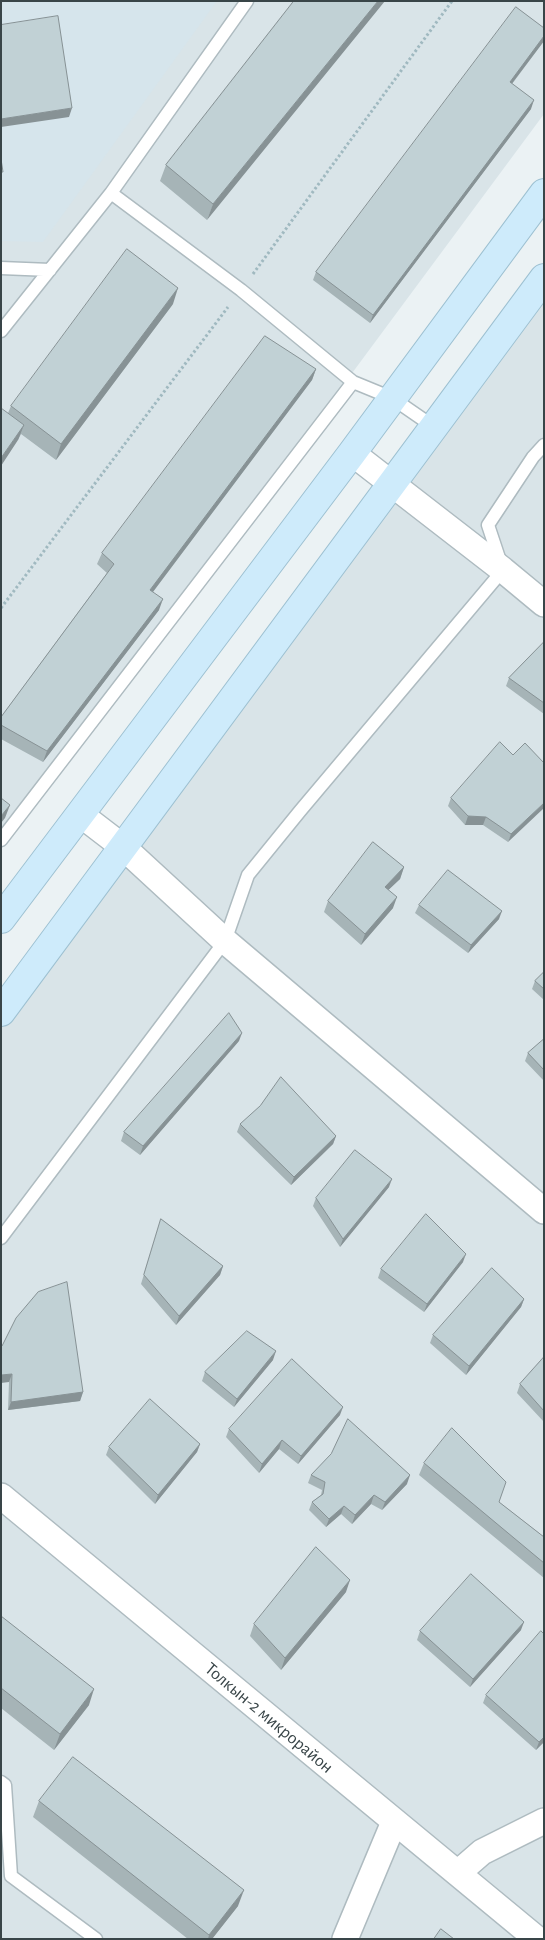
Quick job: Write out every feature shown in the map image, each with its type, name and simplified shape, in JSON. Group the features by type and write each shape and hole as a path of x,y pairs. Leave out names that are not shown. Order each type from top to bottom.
{"main road":[{"path":"1,919 352,453 544,193"},
{"path":"1,1012 544,278"}],"street":[{"path":"352,453 544,604"},
{"path":"80,814 123,847 225,942 544,1210"},
{"name":"Толкын-2 микрорайон","path":"1,1496 394,1822 459,1872 537,1939"},
{"path":"459,1872 482,1852 544,1821"},
{"path":"345,1939 394,1822"}],"lane":[{"path":"1,331 111,193 247,1"},
{"path":"111,193 241,290 353,382 392,398 434,426"},
{"path":"1,268 50,270"},
{"path":"1,840 353,382"},
{"path":"1,1238 225,942 248,875 503,570 488,525 533,457 544,445"},
{"path":"1,1782 5,1785 11,1876 96,1939"}],"shaded area":[{"path":"1,1 544,1 544,114 1,847"},
{"path":"1,1 217,1 43,242 1,241"},
{"path":"544,265 544,1939 1,1939 1,1014"}],"building":[{"path":"294,1 378,1 213,204 166,165"},
{"path":"516,7 544,28 544,36 510,82 534,100 373,315 316,272"},
{"path":"58,16 72,108 1,119 1,25"},
{"path":"127,249 178,288 61,444 11,406"},
{"path":"265,336 316,369 150,590 163,599 47,751 1,725 1,717 114,564 102,553"},
{"path":"1,408 24,425 1,458"},
{"path":"544,642 544,703 509,678"},
{"path":"500,742 513,755 525,743 544,763 544,803 511,834 486,817 468,816 451,798"},
{"path":"1,798 10,805 1,816"},
{"path":"373,842 404,867 385,887 397,897 365,934 328,901"},
{"path":"448,870 502,911 471,945 419,905"},
{"path":"544,972 544,989 535,981"},
{"path":"229,1013 242,1033 143,1146 124,1132"},
{"path":"544,1039 544,1070 528,1053"},
{"path":"281,1077 336,1136 294,1177 240,1124 260,1106"},
{"path":"355,1150 392,1179 343,1239 316,1198"},
{"path":"426,1214 466,1254 427,1304 381,1269"},
{"path":"161,1219 223,1266 179,1316 144,1275"},
{"path":"492,1268 524,1299 469,1366 433,1335"},
{"path":"67,1282 83,1392 11,1402 12,1374 1,1375 1,1346 16,1318 38,1292"},
{"path":"247,1331 276,1351 237,1399 205,1372"},
{"path":"544,1357 544,1411 520,1384"},
{"path":"292,1359 343,1407 301,1456 282,1440 262,1464 229,1429"},
{"path":"150,1399 200,1444 158,1495 109,1447"},
{"path":"348,1419 410,1475 385,1502 374,1495 355,1515 344,1506 329,1519 312,1502 323,1494 325,1482 311,1475 331,1454"},
{"path":"452,1428 506,1482 499,1502 544,1537 544,1563 424,1463"},
{"path":"316,1547 350,1580 285,1658 254,1624"},
{"path":"471,1574 524,1622 473,1679 420,1631"},
{"path":"1,1616 94,1689 60,1734 1,1688"},
{"path":"541,1631 544,1634 544,1737 539,1742 486,1695"},
{"path":"73,1757 244,1890 209,1935 39,1801"},
{"path":"441,1929 454,1939 434,1939"}]}
